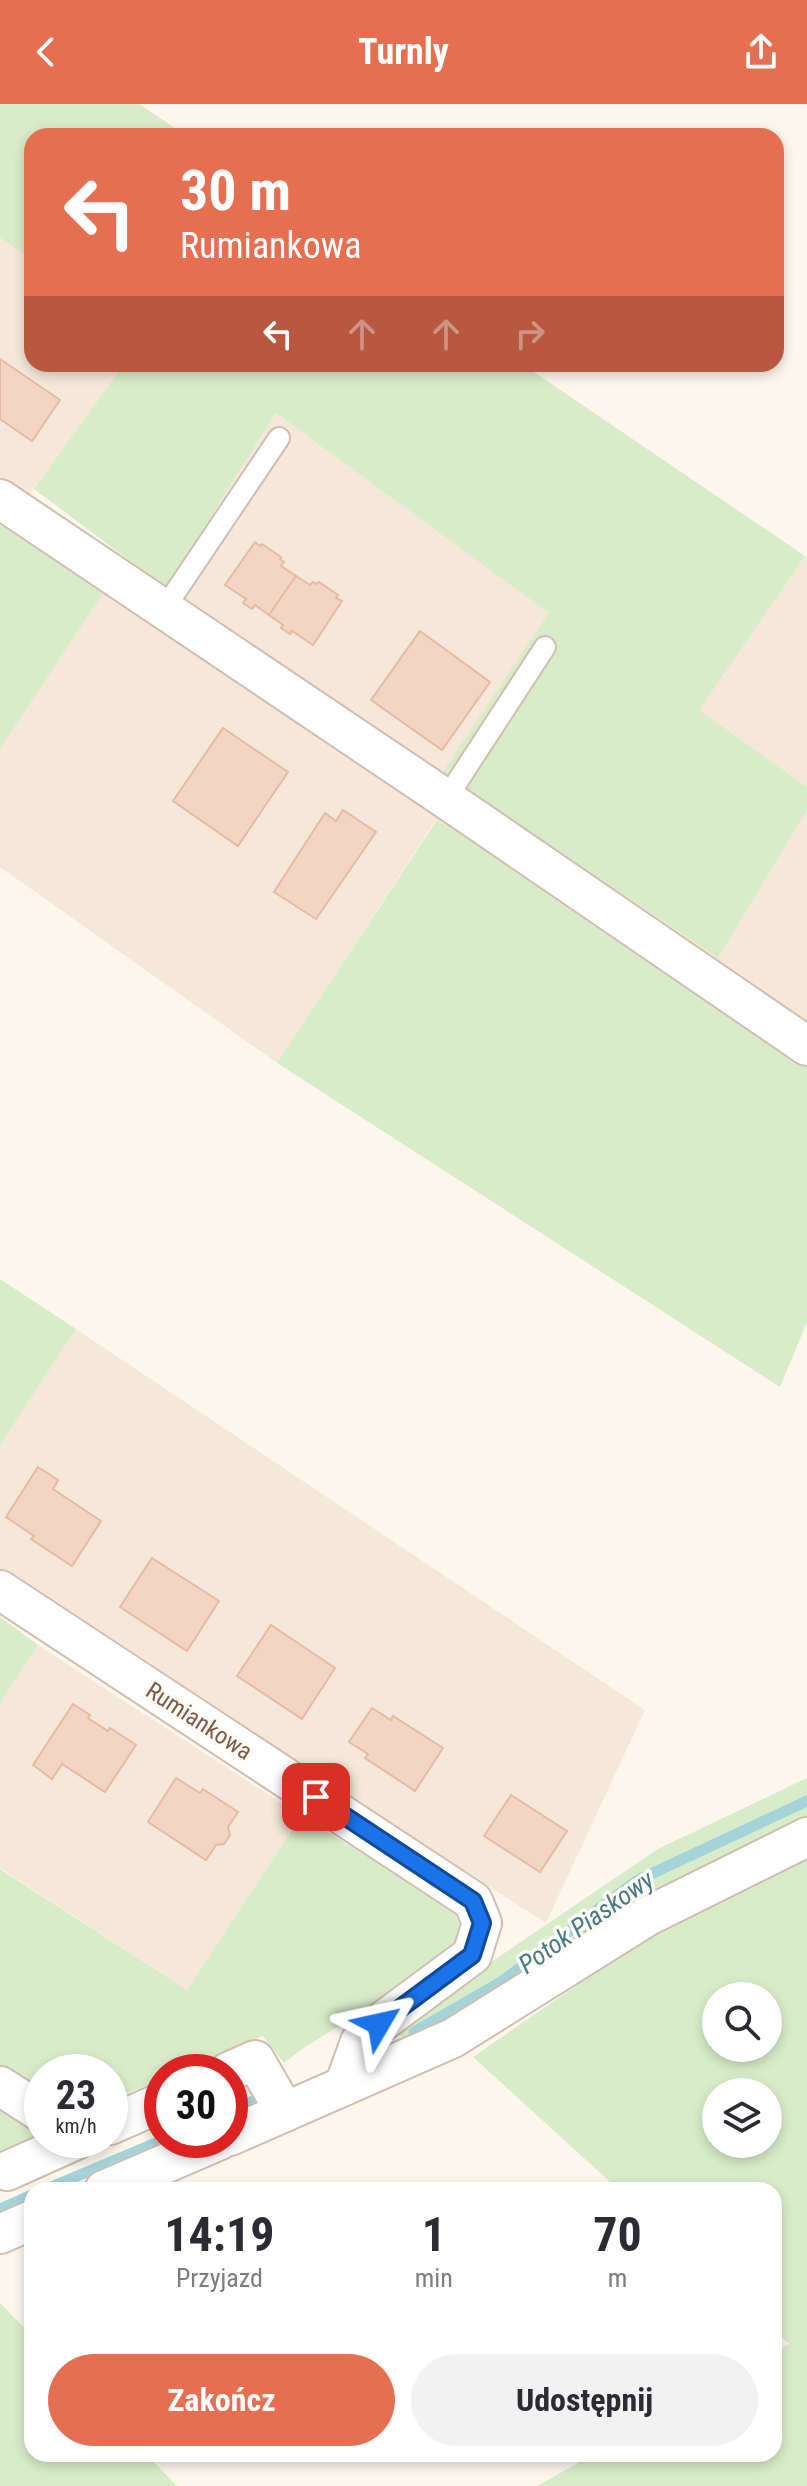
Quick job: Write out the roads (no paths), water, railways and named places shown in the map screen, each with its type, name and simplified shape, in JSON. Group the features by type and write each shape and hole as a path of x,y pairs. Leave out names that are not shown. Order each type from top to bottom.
{"street":[{"path":"0,499 807,1046"},
{"name":"Rumiankowa","path":"0,1590 473,1901 482,1923 472,1955 379,2024 360,2042 344,2086"},
{"path":"248,2128 453,2038 648,1916 807,1837"},
{"path":"248,2063 255,2060 285,2112"},
{"path":"0,2086 24,2101"},
{"path":"7,2171 36,2158"},
{"path":"123,2182 178,2158"},
{"path":"0,2234 24,2224"}],"lane":[{"path":"164,609 279,438"},
{"path":"446,799 545,647"}],"waterway":[{"name":"Potok Piaskowy","path":"414,2032 501,1982 638,1880 807,1801"},
{"name":"Potok Piaskowy","path":"248,2103 253,2101"},
{"name":"Potok Piaskowy","path":"63,2182 144,2148"},
{"name":"Potok Piaskowy","path":"0,2209 24,2198"}]}
